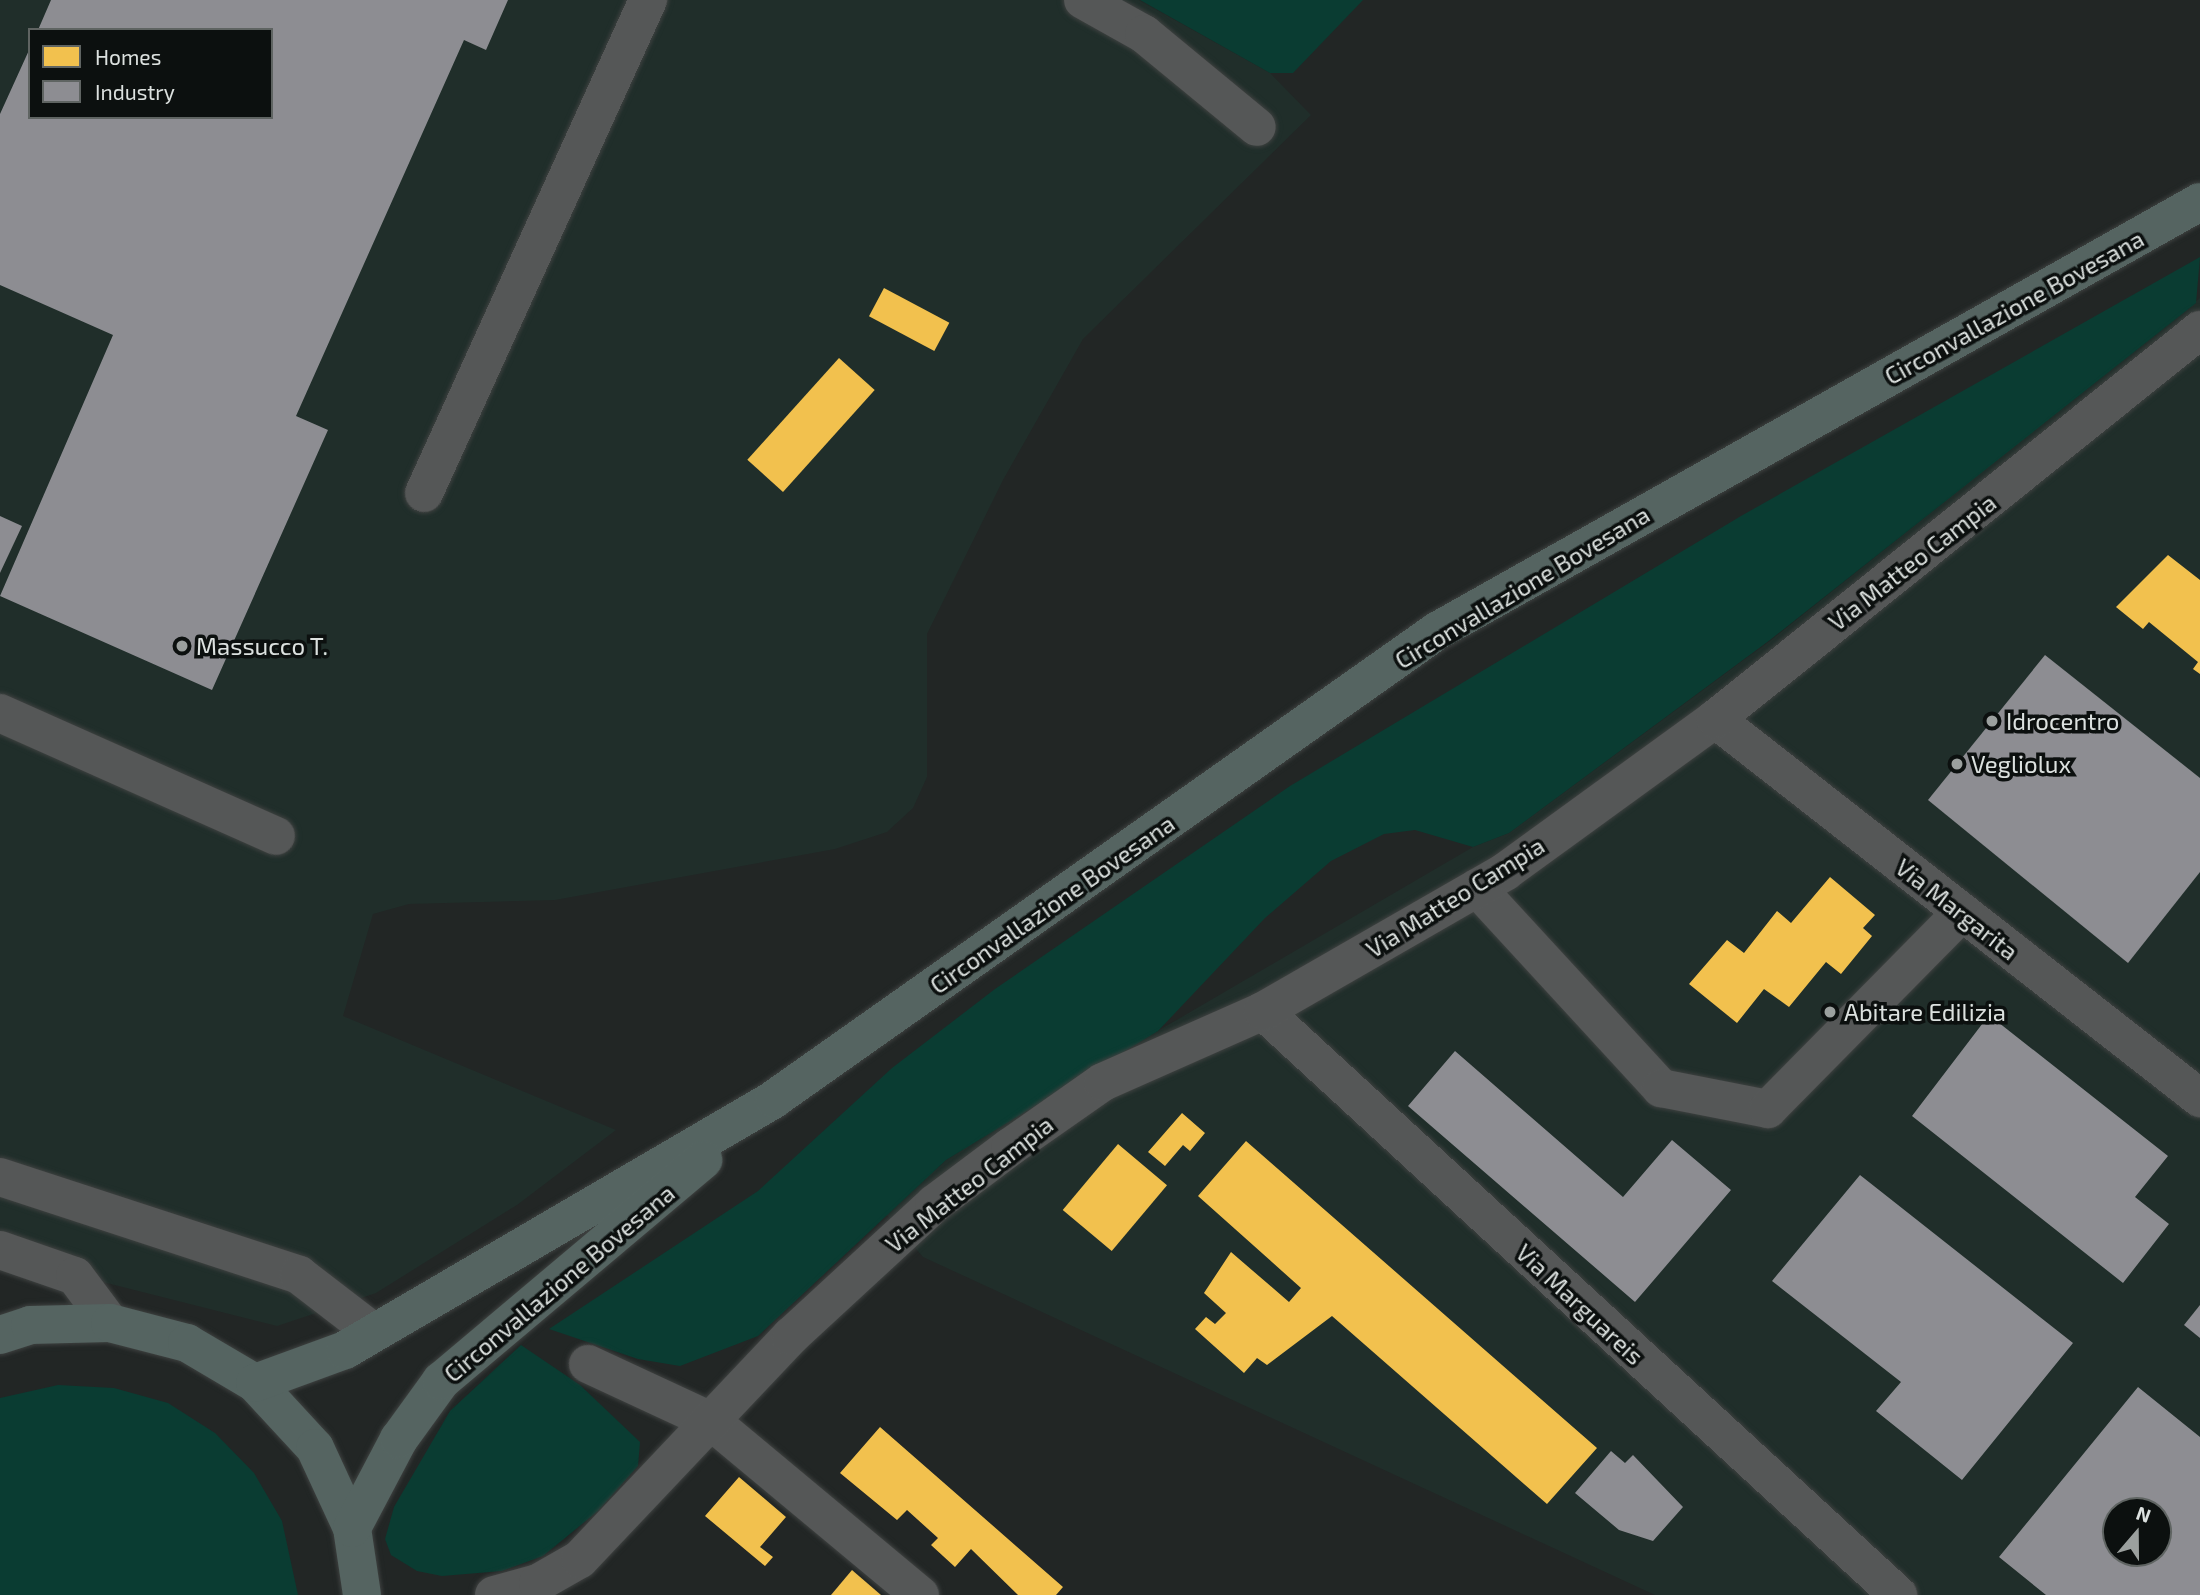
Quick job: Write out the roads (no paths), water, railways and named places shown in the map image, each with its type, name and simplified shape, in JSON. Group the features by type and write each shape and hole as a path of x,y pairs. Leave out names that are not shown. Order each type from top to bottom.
{"main road":[{"name":"Circonvallazione Bovesana","path":"255,1384 345,1350 372,1331 774,1099 1437,631 2200,202"},
{"name":"Circonvallazione Bovesana","path":"352,1528 399,1440 441,1381 774,1099"},
{"path":"0,1335 30,1325 110,1323 187,1343 255,1384 315,1448 352,1528 362,1595"}],"street":[{"path":"424,493 648,0"},
{"path":"1083,0 1144,34 1257,127"},
{"name":"Via Matteo Campia","path":"494,1595 538,1583 580,1559 791,1336 934,1204 1103,1082 1263,1012 1477,888 1715,719 2195,342"},
{"path":"0,713 276,836"},
{"name":"Via Margarita","path":"1715,719 2200,1098"},
{"path":"1477,888 1661,1087 1768,1108 1962,912"},
{"name":"Via Marguareis","path":"1263,1012 1898,1595"},
{"path":"0,1177 299,1275 372,1331"},
{"path":"0,1251 75,1276 110,1323"},
{"path":"587,1364 711,1421 920,1595"}],"place":[{"name":"Massucco T.","path":"182,646"},
{"name":"Idrocentro","path":"1992,721"},
{"name":"Vegliolux","path":"1957,764"},
{"name":"Abitare Edilizia","path":"1830,1012"}]}
